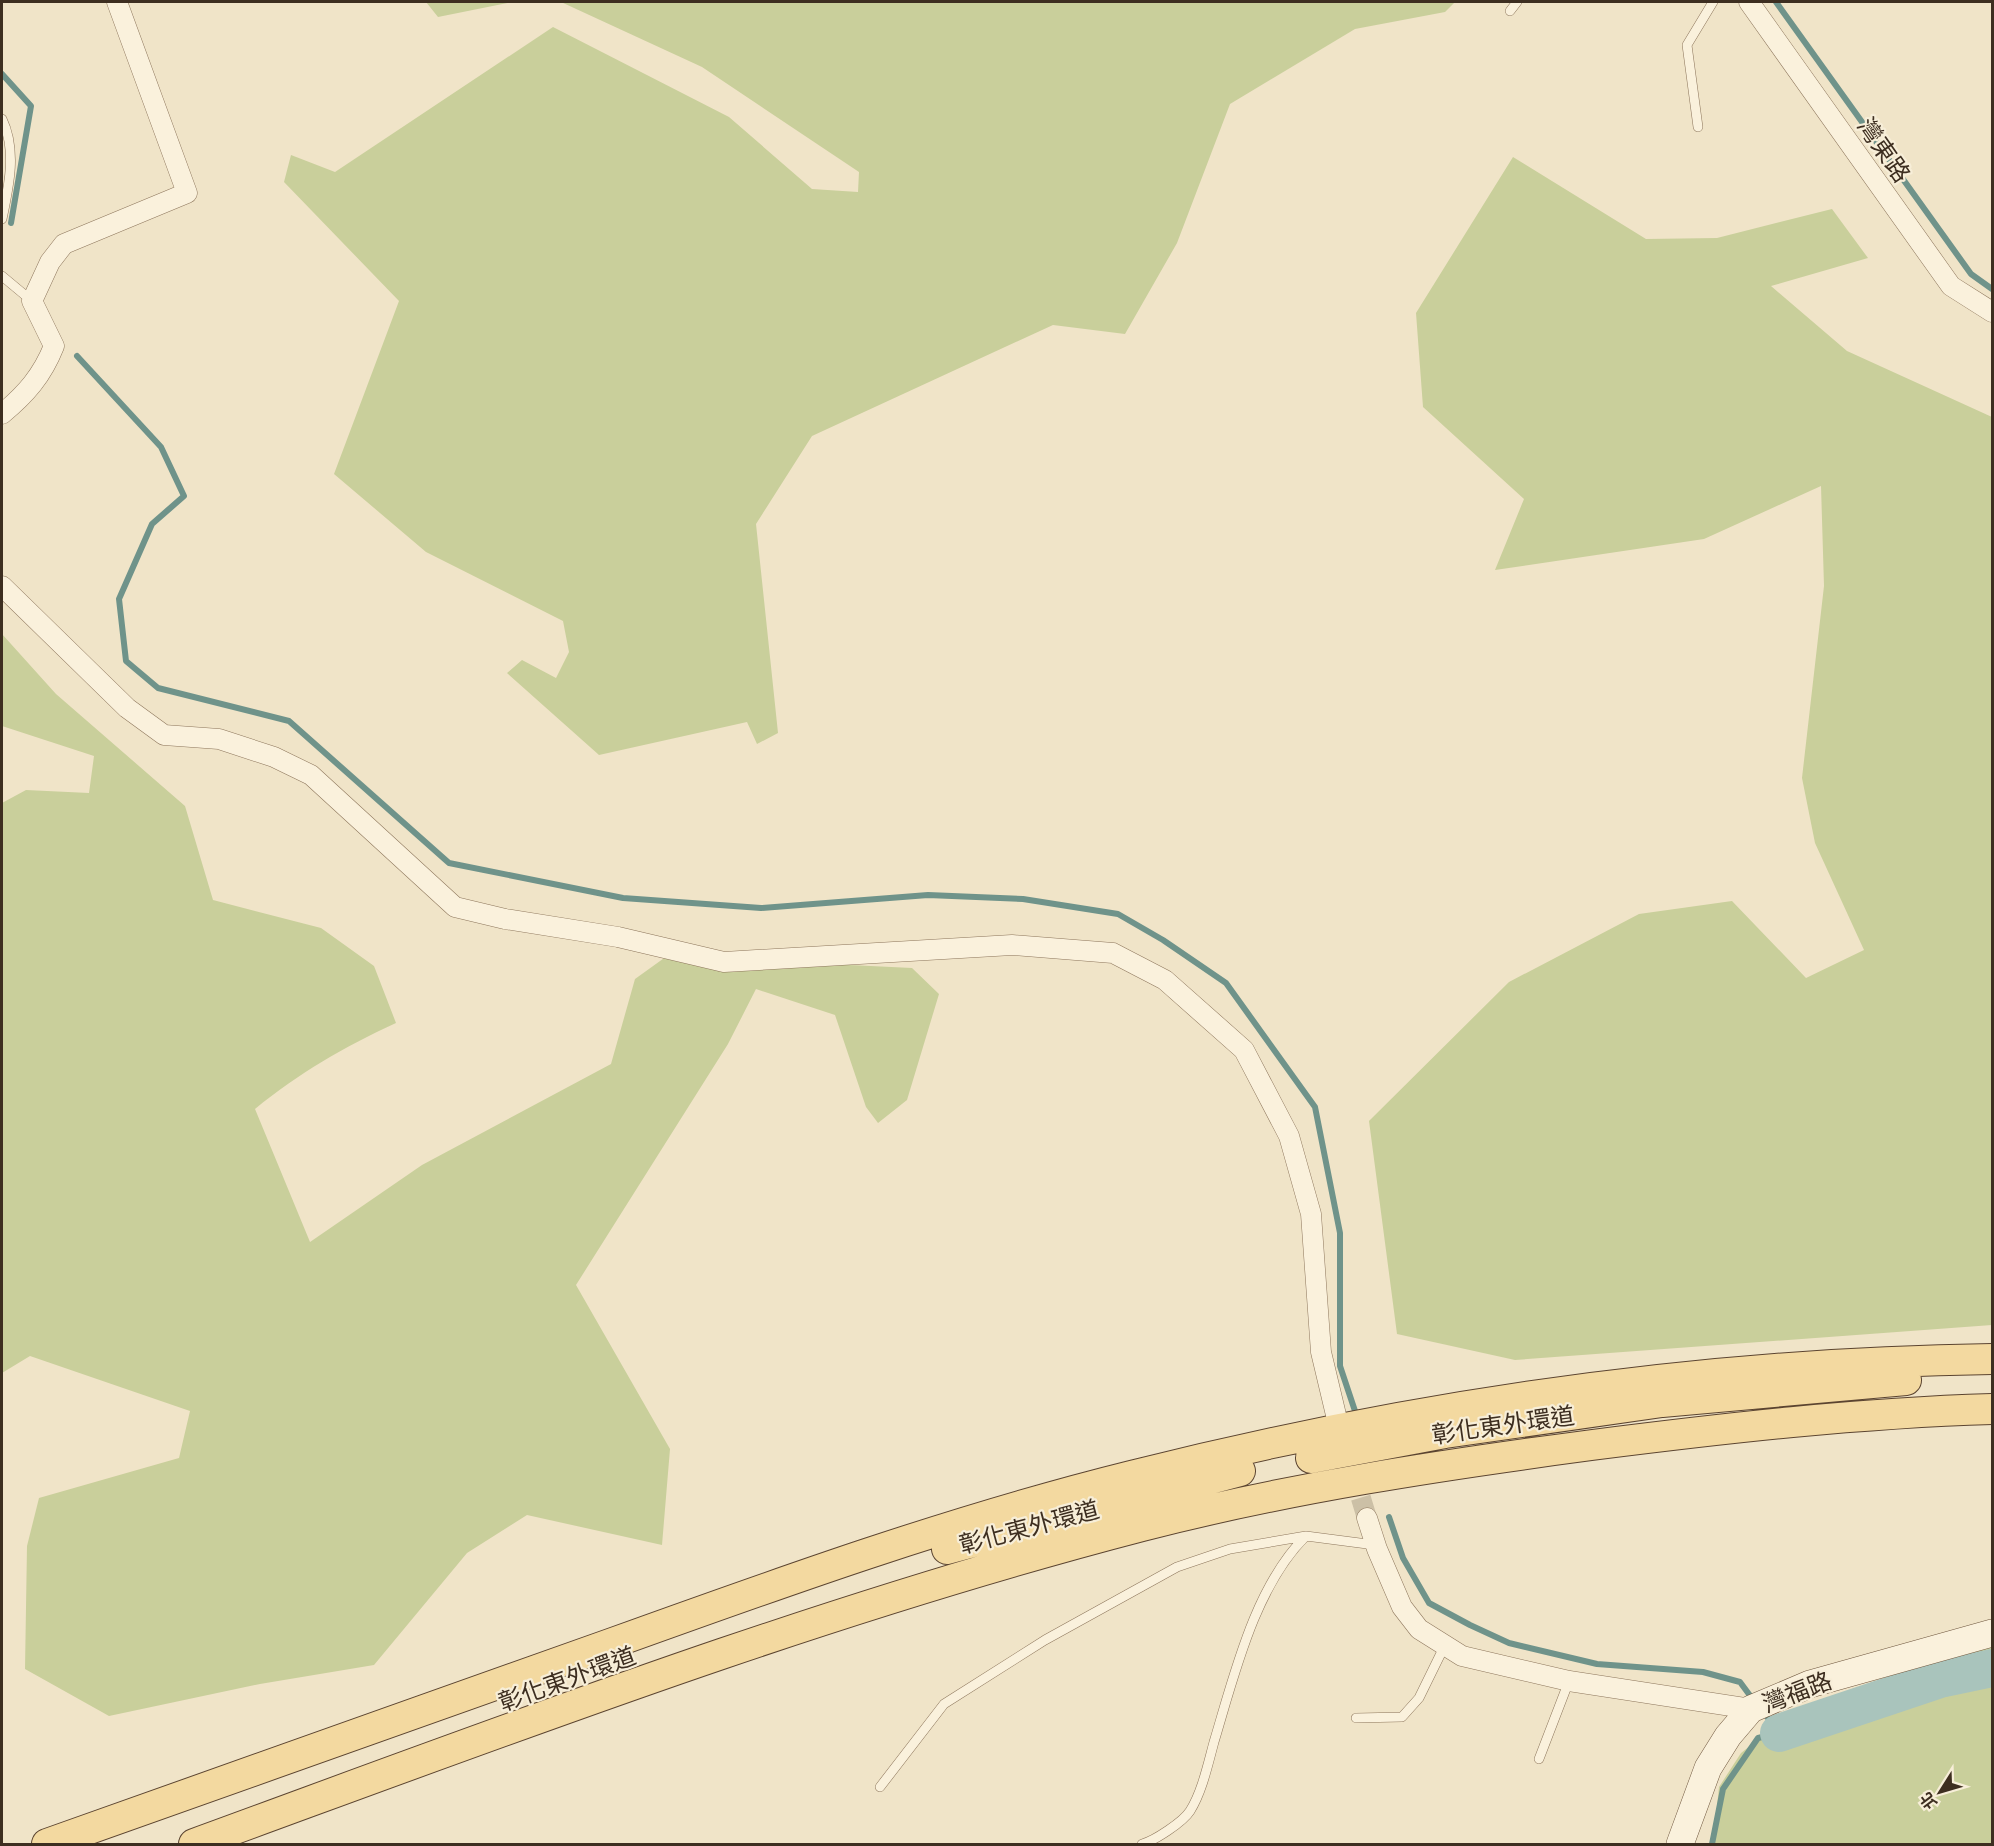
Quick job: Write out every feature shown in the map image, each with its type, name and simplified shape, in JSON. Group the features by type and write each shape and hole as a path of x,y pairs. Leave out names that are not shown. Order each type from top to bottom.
{"main road":[{"path":"47,1845 916,1537 1132,1475 1500,1399 1762,1368 1888,1360 1992,1359"},
{"name":"彰化東外環道","path":"104,1845 813,1592 1028,1526 1236,1472 1445,1433 1662,1402 1891,1380 1992,1378"},
{"name":"彰化東外環道","path":"194,1845 819,1621 946,1581 1147,1525 1452,1463 1752,1425 1896,1412 1992,1409"},
{"path":"247,1845 717,1673 837,1633 1161,1540 1258,1517 1444,1481 1585,1459 1735,1442 1992,1429"}],"street":[{"path":"2,414 28,392 44,371 54,346 32,301 50,262 64,244 187,193 117,2"},
{"name":"灣東路","path":"1749,2 1951,286 1992,312"},
{"path":"2,586 127,708 164,735 219,739 274,757 311,775 456,907 505,919 618,937 724,962 1012,945 1113,953 1165,980 1244,1050 1289,1136 1311,1214 1321,1352 1336,1415"},
{"path":"1367,1518 1375,1545 1402,1607 1419,1629 1462,1656 1569,1681 1751,1709"},
{"name":"灣福路","path":"1680,1845 1708,1768 1728,1736 1751,1709 1821,1681 1992,1633"}],"lane":[{"path":"1510,11 1517,2"},
{"path":"1698,128 1687,45 1713,2"},
{"path":"2,119 8,132 11,165 2,219"},
{"path":"2,276 32,301"},
{"path":"880,1787 944,1704 1045,1640 1177,1567 1230,1549 1306,1536 1375,1545"},
{"path":"1142,1845 1152,1841 1189,1812 1207,1766 1245,1638 1288,1554 1306,1536"},
{"path":"1356,1718 1402,1717 1419,1698 1445,1645"},
{"path":"1539,1759 1569,1681"}],"green space":[{"path":"426,2 513,2 438,17"},
{"path":"561,2 1455,2 1445,12 1355,29 1230,104 1177,243 1125,334 1053,325 812,436 756,524 778,733 757,744 747,722 599,755 507,673 522,660 556,678 569,652 563,621 426,552 334,474 399,301 284,182 291,155 335,172 553,27 729,117 812,189 858,192 859,172 702,67"},
{"path":"1513,157 1646,239 1717,238 1832,209 1868,258 1771,286 1847,351 1992,417 1992,1325 1515,1360 1397,1334 1369,1121 1509,982 1639,914 1732,901 1806,978 1864,950 1815,843 1802,778 1824,586 1821,486 1704,539 1495,570 1524,499 1423,407 1416,313"},
{"path":"2,634 56,694 185,806 213,900 321,928 374,966 396,1023 322,1062 255,1109 310,1242 422,1165 611,1064 635,979 667,956 912,968 939,994 907,1100 878,1123 866,1107 835,1015 756,989 728,1044 576,1285 670,1449 662,1545 527,1515 467,1553 374,1665 260,1684 109,1716 25,1669 27,1546 39,1498 179,1458 190,1411 30,1356 2,1373 2,803 26,790 89,793 94,756 2,726"},
{"path":"1992,1647 1992,1844 1713,1844 1719,1787 1741,1753 1780,1722 1968,1652"}],"waterway":[{"path":"1776,2 1971,274 1992,289"},
{"path":"2,74 31,106 11,223"},
{"path":"77,356 161,447 184,496 152,524 119,599 126,661 158,688 289,721 449,863 623,898 761,908 928,895 1023,899 1118,914 1163,940 1226,983 1315,1107 1340,1233 1340,1366 1355,1411"},
{"path":"1389,1517 1403,1558 1429,1603 1470,1625 1509,1643 1597,1664 1703,1672 1740,1682 1754,1701"},
{"path":"1779,1733 1940,1679 1992,1668"},
{"path":"1712,1844 1723,1789 1758,1738 1779,1733 1763,1711"}],"tunnel":[{"path":"1352,1469 1367,1518"}]}
